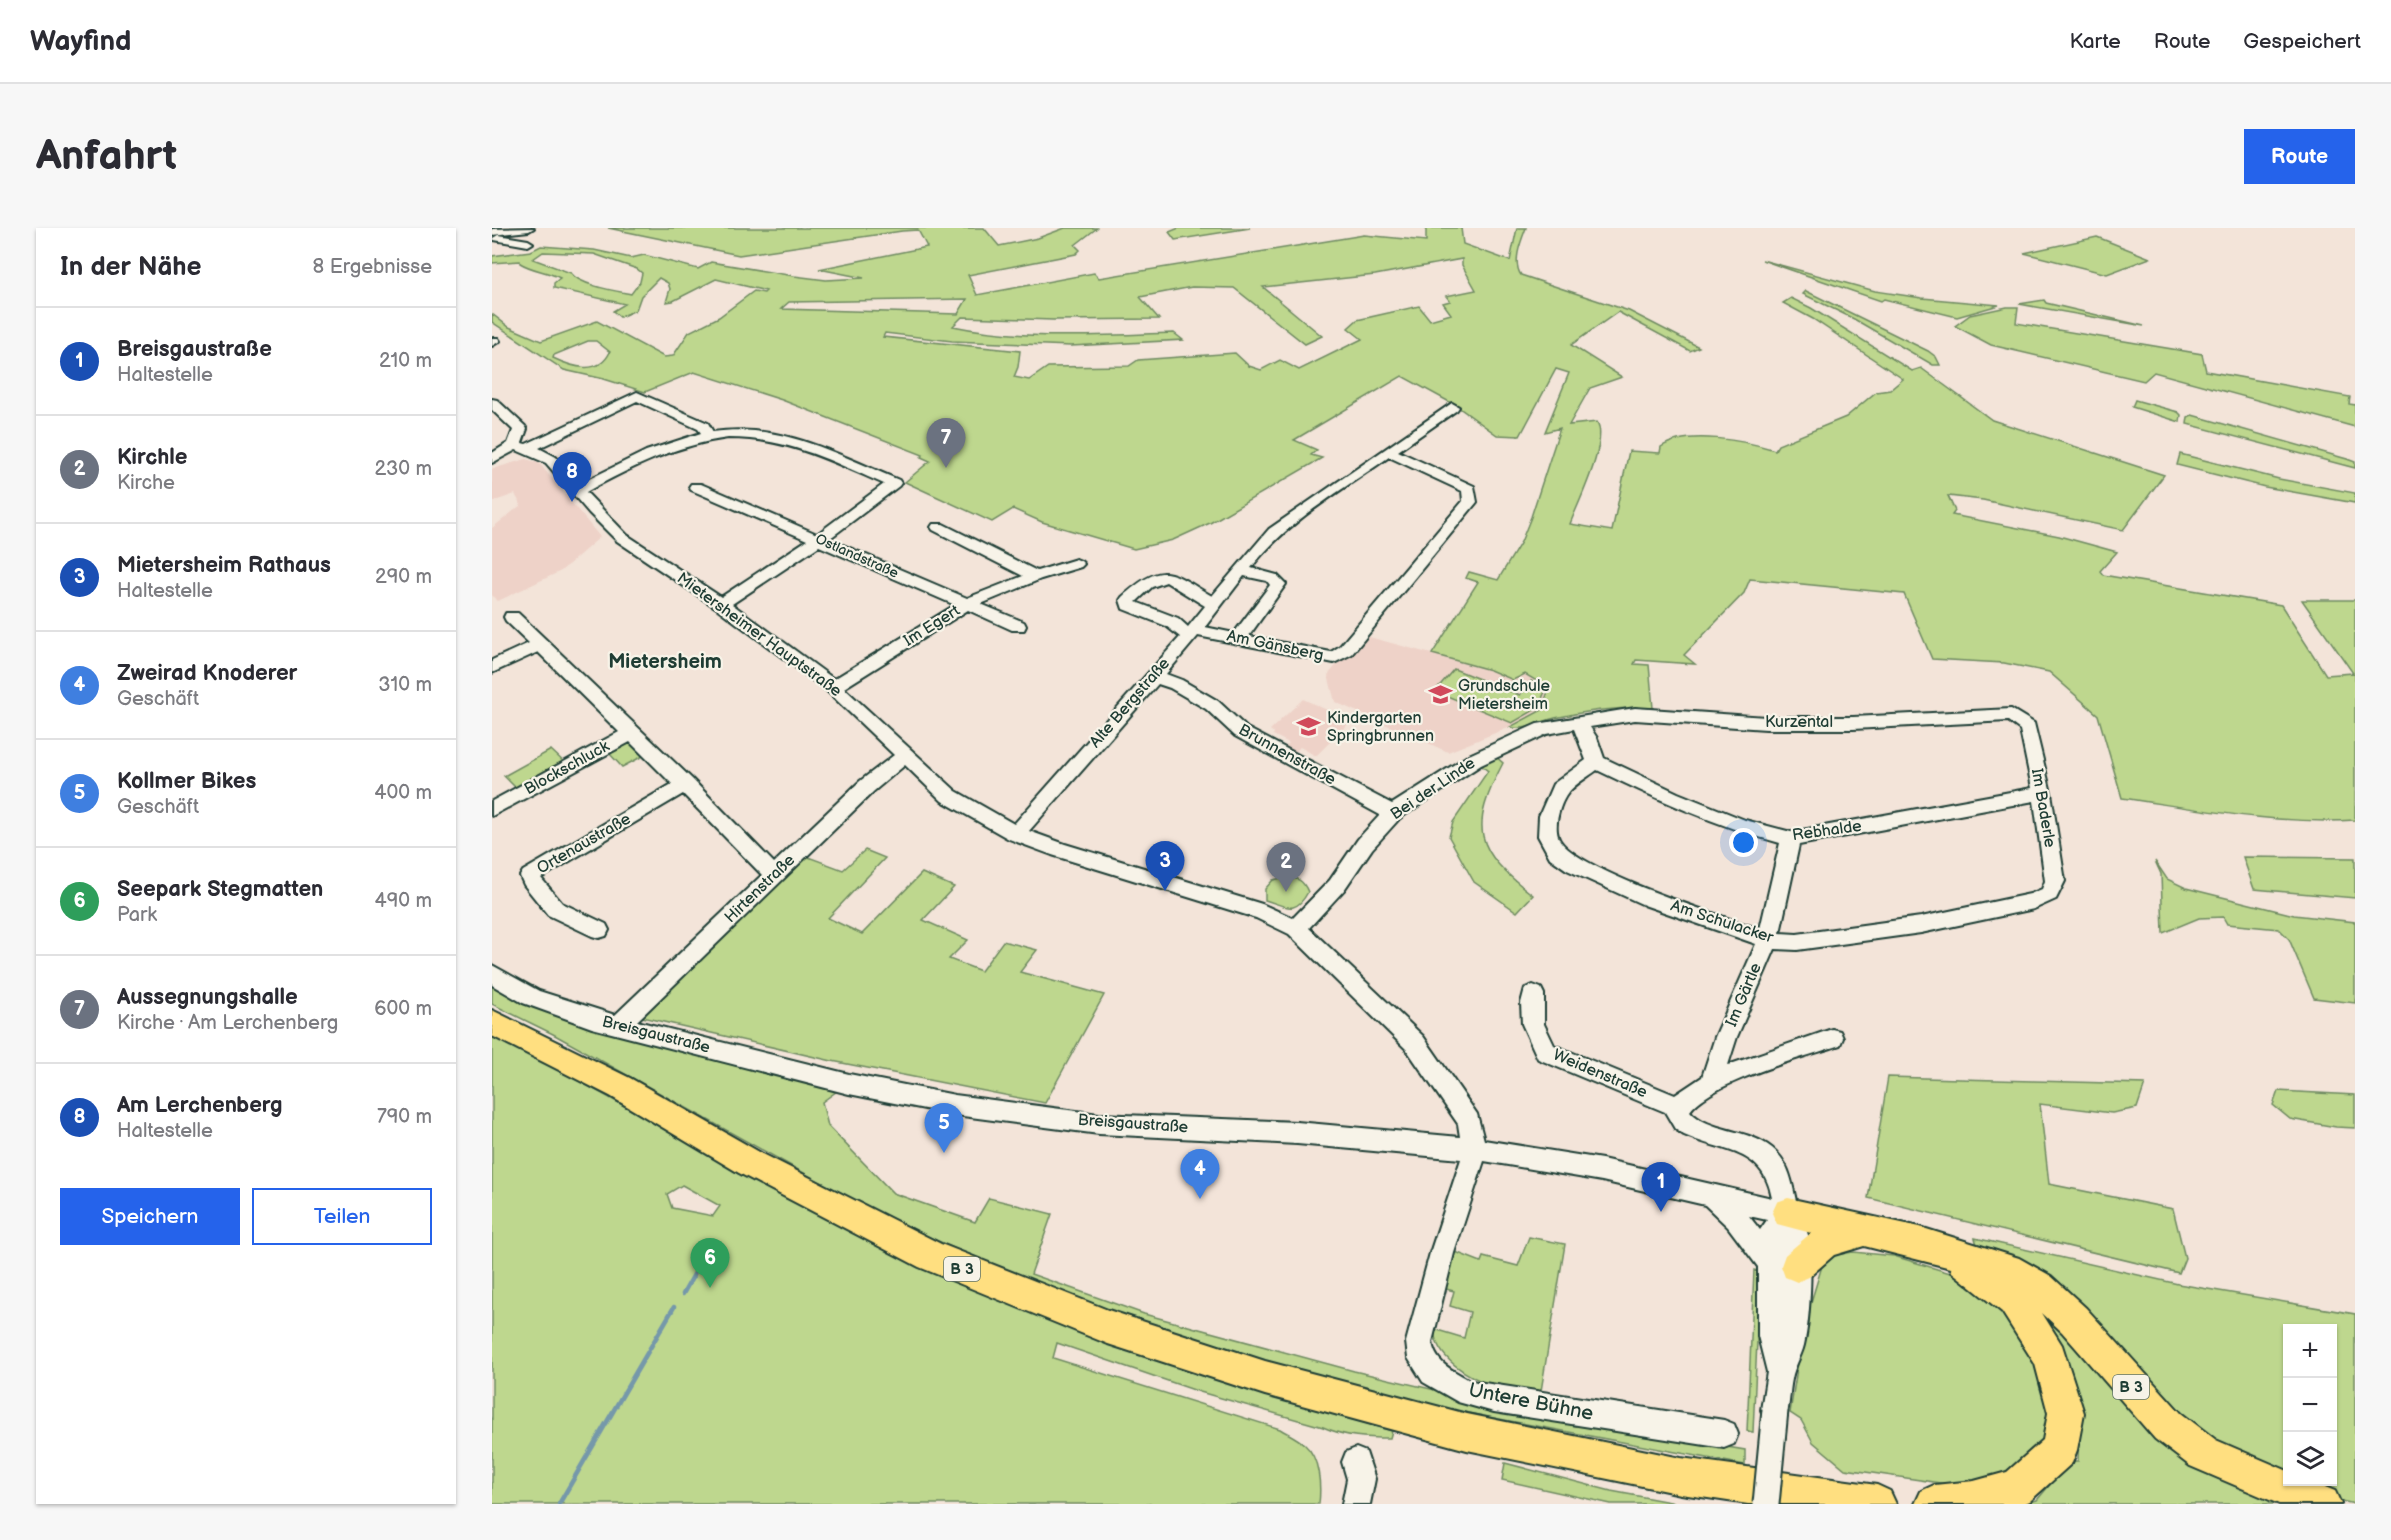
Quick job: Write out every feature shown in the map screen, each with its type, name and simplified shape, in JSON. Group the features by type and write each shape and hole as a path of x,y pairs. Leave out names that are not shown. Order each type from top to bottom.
{"main road":[{"name":"B 3","path":"492,1022 620,1087 750,1163 931,1256 1107,1327 1266,1378 1467,1432 1681,1476 1877,1504"},
{"name":"B 3","path":"1788,1213 1954,1253 2007,1269 2039,1288 2074,1320 2168,1426 2203,1454 2322,1504"},
{"path":"1783,1264 1824,1243 1864,1230"},
{"name":"B 3","path":"1934,1504 1974,1499 2017,1488 2059,1450 2066,1413 2050,1357 2014,1300 1954,1253"}],"street":[{"path":"492,232 530,228"},
{"path":"492,237 528,243"},
{"path":"492,459 637,396 703,426 709,435"},
{"path":"492,403 520,429 521,446"},
{"name":"Alte Bergstraße","path":"1016,834 1192,633 1253,555 1274,532 1452,407"},
{"path":"577,491 649,453 709,435 761,434 784,439 894,483 819,539 721,604"},
{"name":"Mietersheimer Hauptstraße","path":"521,446 541,454 558,466 577,491 622,538 721,604 833,687 949,796 1016,834 1262,912 1296,928 1415,1043 1469,1121 1474,1149"},
{"name":"Am Gänsberg","path":"1192,633 1239,638 1334,658 1346,650 1470,502 1469,489 1389,452"},
{"name":"Ostlandstraße","path":"696,487 1018,626"},
{"path":"938,527 1036,576"},
{"name":"Im Egert","path":"833,687 967,604 1036,576 1076,564"},
{"path":"1239,638 1278,584 1272,578 1242,571"},
{"path":"1192,633 1172,622 1129,605 1128,600 1155,577 1161,576 1169,577 1215,605"},
{"path":"512,617 686,784 774,875"},
{"path":"492,668 540,644"},
{"name":"Brunnenstraße","path":"1153,676 1176,684 1212,705 1241,732 1393,813"},
{"name":"Kurzental","path":"1578,722 1635,714 1766,723 1853,723 1996,714 2011,715 2020,719"},
{"name":"Im Baderle","path":"2020,719 2028,727 2042,794 2055,881 2049,894 2044,898"},
{"path":"1578,722 1588,738 1596,762"},
{"name":"Bei der Linde","path":"1296,928 1337,885 1365,844 1393,813 1475,760 1525,735 1543,728 1578,722"},
{"name":"Blockschluck","path":"496,801 631,733"},
{"name":"Hirtenstraße","path":"618,1026 867,786 905,756"},
{"name":"Rebhalde","path":"1596,762 1671,798 1741,826 1791,839 2042,794"},
{"name":"Am Schulacker","path":"1596,762 1560,789 1548,816 1548,836 1557,853 1574,865 1651,899 1768,940 1797,942 1920,925 2044,898"},
{"name":"Ortenaustraße","path":"599,930 555,909 530,876 686,784"},
{"name":"Im Gärtle","path":"1712,1082 1726,1037 1768,940 1791,839"},
{"name":"Breisgaustraße","path":"492,974 531,997 618,1026 849,1084 955,1105 1099,1124 1297,1133 1474,1149 1602,1170 1788,1213"},
{"name":"Weidenstraße","path":"1533,994 1530,1014 1536,1037 1546,1052 1678,1107"},
{"path":"1766,1504 1774,1410 1780,1371 1791,1343 1783,1264 1796,1238 1788,1213 1781,1176 1766,1157 1739,1141 1714,1137 1694,1130 1682,1122 1676,1112 1680,1102 1712,1082 1832,1038"},
{"name":"Untere Bühne","path":"1474,1149 1473,1160 1442,1253 1419,1342 1421,1358 1432,1372 1467,1393 1494,1399 1724,1434"},
{"path":"1711,1195 1783,1264"},
{"path":"1356,1462 1361,1479 1356,1504"}],"shaded area":[{"path":"526,459 539,463 600,537 561,571 498,601 492,595 492,528 521,505 515,494 492,502 492,469"},
{"name":"Grundschule Mietersheim","path":"1362,635 1490,670 1513,680 1525,674 1549,688 1542,710 1510,727 1448,752 1335,702 1328,675"},
{"name":"Kindergarten Springbrunnen","path":"1303,699 1351,721 1316,756 1300,747 1295,752 1285,747 1289,743 1273,735 1274,733 1270,730"}],"green space":[{"path":"608,228 984,228 999,246 1038,238 1065,228 1097,228 1075,245 1080,250 1076,254 968,275 977,295 1094,273 1099,278 1364,235 1426,241 1426,228 1461,228 1463,244 1510,261 1517,228 1526,228 1517,258 1521,275 1629,311 1699,347 1690,351 1618,312 1571,345 1622,377 1590,388 1569,425 1597,422 1600,431 1596,457 1570,524 1612,531 1629,451 1660,453 1661,447 1672,442 1701,438 1733,440 1775,450 1778,445 1846,417 1876,392 1890,390 1903,379 1813,319 1783,303 1791,298 1912,371 1921,368 1992,420 2164,475 2123,530 1983,500 1948,496 1955,511 1952,515 2059,536 2117,552 2100,571 2103,575 2281,605 2326,675 2353,673 2302,600 2355,600 2355,820 2267,818 2122,798 2098,715 2049,672 2004,663 1932,659 1904,594 1750,579 1744,593 1684,655 1695,664 1636,660 1634,664 1649,665 1653,708 1591,711 1555,718 1527,727 1510,727 1542,710 1549,688 1525,674 1513,680 1490,670 1432,654 1478,582 1466,578 1469,572 1498,580 1521,542 1560,428 1545,432 1569,373 1556,369 1520,436 1497,435 1455,405 1402,376 1294,440 1317,450 1311,455 1322,458 1210,523 1173,540 1134,549 1042,522 1013,509 992,522 905,482 930,461 921,457 923,455 782,400 694,372 645,392 564,370 492,322 492,314 509,327 541,341 597,321 664,357 673,356 689,332 719,317 754,291 764,293 766,291 716,279 673,301 666,302 670,289 668,283 659,278 641,296 636,310 620,317 613,311 625,304 554,288 554,283 560,278 525,266 520,261 492,263 492,256 531,251 541,246 594,250 631,258 644,255 698,269 711,262 826,280 864,278 819,269 927,247 918,230 739,255","holes":["543,252 594,254 637,269 642,273 640,282 631,294 590,284 571,273 533,259","1462,259 1462,265 1476,290 1446,296 1450,301 1443,303 1451,314 1430,320 1419,306 1357,320 1348,328 1362,339 1299,370 1280,360 1261,370 1249,366 1235,353 1138,360 1129,366 1048,367 1029,380 1014,377 1020,351 883,337 885,333 952,341 1071,346 1183,340 1174,333 1091,336 1035,335 1007,334 953,326 962,317 1053,320 1159,319 1140,297 1192,287 1234,288 1305,344 1322,336 1263,287 1375,275","967,299 958,314 781,309 789,302","588,341 596,341 610,352 605,360 592,367 576,366 560,361 553,358 554,355"]},
{"path":"1179,228 1250,228 1175,240 1169,232"},
{"path":"2097,237 2150,258 2107,274 2024,253"},
{"path":"1762,260 1875,291 1999,305 1957,317 1884,299 1881,301"},
{"path":"1806,291 1928,351 1936,357 1940,365 1933,365 1854,319 1803,294"},
{"path":"2044,300 2046,303 2144,326 2019,304"},
{"path":"2007,307 2018,307 2016,323 2202,354 2206,371 2350,397 2349,404 2355,405 2355,427 2154,372 2144,381 1991,345 1955,326 1970,315"},
{"path":"2135,400 2178,412 2181,415 2180,422 2132,407"},
{"path":"2192,415 2347,459 2355,462 2355,468 2187,424 2188,417"},
{"path":"2180,454 2279,479 2355,493 2355,503 2265,487 2177,465"},
{"path":"1454,669 1520,695 1531,681 1546,689 1538,708 1512,723 1435,691"},
{"path":"631,740 645,755 622,767 608,752"},
{"path":"551,750 566,764 519,791 504,776"},
{"path":"1494,755 1503,763 1485,805 1482,821 1483,836 1489,851 1499,865 1533,895 1517,912 1474,882 1449,837 1453,822 1488,771 1478,763"},
{"path":"865,850 885,858 828,918 862,934 922,873 954,887 923,920 968,940 949,959 981,971 1003,941 1037,950 1020,972 1104,995 1045,1103 832,1061 638,1016 803,855 843,870"},
{"path":"2243,857 2355,858 2355,898 2254,889"},
{"path":"2155,861 2167,879 2186,888 2294,915 2355,922 2355,1003 2314,998 2289,939 2279,929 2227,924 2223,917 2199,918 2163,933 2161,874"},
{"path":"1286,877 1302,882 1308,892 1299,904 1290,907 1265,900 1265,889 1273,880"},
{"path":"492,981 634,1038 837,1091 822,1102 828,1126 893,1193 975,1222 989,1198 1052,1214 1031,1274 1144,1314 1354,1371 1559,1419 1745,1450 1745,1465 1462,1412 1299,1375 1163,1332 1027,1281 876,1213 553,1034 492,1004"},
{"path":"492,1035 853,1233 953,1281 1138,1352 1392,1431 1390,1438 1340,1433 1200,1392 1057,1343 1053,1358 1280,1429 1296,1438 1310,1451 1317,1465 1319,1504 492,1504","holes":["682,1185 720,1206 713,1216 672,1208 667,1194"]},
{"path":"1888,1077 2145,1084 2137,1108 2112,1113 2040,1104 2049,1184 2173,1209 2185,1258 2179,1273 1868,1198"},
{"path":"2278,1091 2355,1095 2355,1128 2290,1119 2273,1105"},
{"path":"1529,1237 1565,1244 1541,1391 1495,1386 1475,1378 1447,1358 1440,1349 1434,1329 1464,1338 1470,1312 1450,1306 1454,1291 1442,1288 1453,1251 1481,1262 1483,1257 1518,1266"},
{"path":"1975,1238 2178,1284 2355,1314 2355,1504 2314,1495 2295,1486 2337,1486 2337,1324 2283,1324 2283,1480 2204,1443 2016,1263 1977,1245"},
{"path":"1853,1252 1894,1256 1970,1279 2010,1307 2055,1392 2045,1436 2024,1461 1991,1480 1954,1485 1845,1469 1813,1442 1801,1420 1790,1413 1804,1325 1822,1266 1835,1255"},
{"path":"1989,1269 2287,1504 2030,1504 2037,1500 2070,1461 2078,1461 2079,1419 2074,1379 2056,1337"},
{"path":"1754,1270 1764,1273 1758,1318 1753,1432 1747,1431"},
{"path":"1505,1463 1611,1491 1681,1504 1611,1504 1502,1480"}],"waterway":[{"path":"683,1294 706,1253"},
{"path":"559,1504 674,1307"}],"place":[{"name":"Aussegnungshalle","path":"946,468"},
{"name":"Am Lerchenberg","path":"572,502"},
{"name":"Grundschule Mietersheim","path":"1440,695"},
{"name":"Kindergarten Springbrunnen","path":"1309,727"},
{"name":"Mietersheim Rathaus","path":"1165,891"},
{"name":"Kirchle","path":"1286,892"},
{"name":"Kollmer Bikes","path":"944,1153"},
{"name":"Zweirad Knoderer","path":"1200,1199"},
{"name":"Breisgaustraße","path":"1661,1212"},
{"name":"Seepark Stegmatten","path":"710,1288"}],"district":[{"name":"Mietersheim","path":"665,662"}]}
